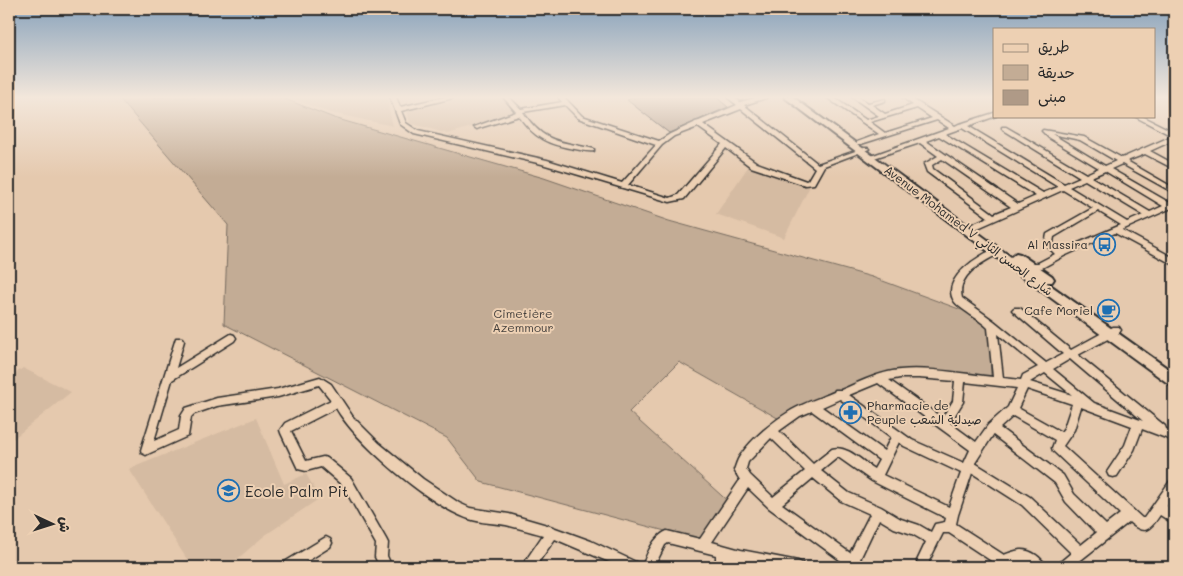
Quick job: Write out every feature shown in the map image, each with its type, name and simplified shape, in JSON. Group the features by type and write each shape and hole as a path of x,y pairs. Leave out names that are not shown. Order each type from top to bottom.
{"main road":[{"name":"Avenue Mohamed V شارع الحسن الثاني","path":"827,124 975,226 1174,380"},
{"name":"Avenue Mohamed V شارع الحسن الثاني","path":"830,124 997,251 1031,270"},
{"name":"Avenue Mohamed V شارع الحسن الثاني","path":"1113,332 1174,372"}],"street":[{"path":"403,124 416,133 544,162 665,199 678,199 725,145"},
{"path":"477,127 486,124"},
{"path":"527,124 541,138 592,150"},
{"path":"599,124 660,144"},
{"path":"624,185 660,144 672,135 697,124 754,165 802,182 811,182 818,167 835,159 920,140 965,124"},
{"path":"764,124 818,167"},
{"path":"868,124 884,135"},
{"path":"867,151 884,135 919,124"},
{"path":"947,124 953,128"},
{"path":"1151,124 1174,137"},
{"path":"961,125 1126,225"},
{"path":"1004,128 1149,214"},
{"path":"1172,205 1051,137 1045,131 1082,138 1174,191"},
{"path":"938,134 1042,196"},
{"path":"975,226 1174,137"},
{"path":"920,140 1018,208"},
{"path":"1145,151 1174,167"},
{"path":"942,156 928,164 930,170 994,218"},
{"path":"1031,270 1061,254 1172,205"},
{"path":"1061,254 1049,244 1050,236 1098,208"},
{"path":"1116,230 1174,262"},
{"path":"997,251 970,268 959,280 955,289 958,300 990,323 1094,409"},
{"path":"1016,310 1170,434"},
{"path":"990,323 993,329 998,382"},
{"path":"950,527 952,515 968,468 977,449 992,428 1004,420 1012,410 1020,396 1023,384 1029,376 1044,367 1073,355 1113,332"},
{"path":"169,378 231,338"},
{"path":"179,341 146,450 184,433 186,416 190,411 217,402 278,393 320,381 327,386 337,402 365,437 417,480 456,508 479,517 512,521 552,533 634,567"},
{"path":"876,512 856,565 773,504 746,481 740,470 743,460 771,431 796,413 839,393 879,378 908,374 1023,384 1170,434"},
{"path":"879,378 977,449"},
{"path":"943,425 958,402 960,378"},
{"path":"839,393 918,448 968,468 1026,501 1080,553"},
{"path":"337,402 289,426 285,430 302,465 306,466 323,462 345,478 382,543 381,557 386,567"},
{"path":"1077,403 1071,424 1057,446 1061,453 1094,480 1139,523 1147,524 1174,485"},
{"path":"812,405 884,457"},
{"path":"1012,410 1063,439"},
{"path":"1114,472 1130,446 1138,424"},
{"path":"992,428 1059,479 1070,498 1104,532"},
{"path":"771,431 812,472 845,497 898,524 915,529 933,540"},
{"path":"876,477 884,457 897,435"},
{"path":"773,504 836,452 840,452 876,477 952,515"},
{"path":"703,546 746,481"},
{"path":"1159,507 1174,518"},
{"path":"1068,566 1104,532 1129,514"},
{"path":"924,567 924,561 938,528 950,527 1003,565 1022,555 1028,556 1040,567"},
{"path":"528,567 552,533"},
{"path":"648,567 662,541 667,537 722,552 797,567"},
{"path":"287,567 326,543"},
{"path":"722,552 722,567"}],"shaded area":[{"path":"413,124 482,124 448,134"},
{"path":"750,164 810,186 784,238 716,214"},
{"path":"23,368 71,392 9,442 9,378"},
{"name":"Ecole Palm Pit","path":"256,418 284,484 306,474 320,498 264,536 228,567 192,567 129,469"}],"green space":[{"name":"Cimetière Azemmour","path":"141,124 355,124 544,178 669,221 872,277 978,316 990,325 991,382 914,372 829,396 781,420 679,362 629,412 732,505 699,540 481,482 447,438 224,324 228,225"}],"building":[{"path":"657,124 690,124 669,133"}],"place":[{"name":"Al Massira","path":"1104,244"},
{"name":"Cafe Moriel","path":"1109,310"},
{"name":"Pharmacie de Peuple صيدلية الشعب","path":"851,412"},
{"name":"Ecole Palm Pit","path":"229,491"}]}
